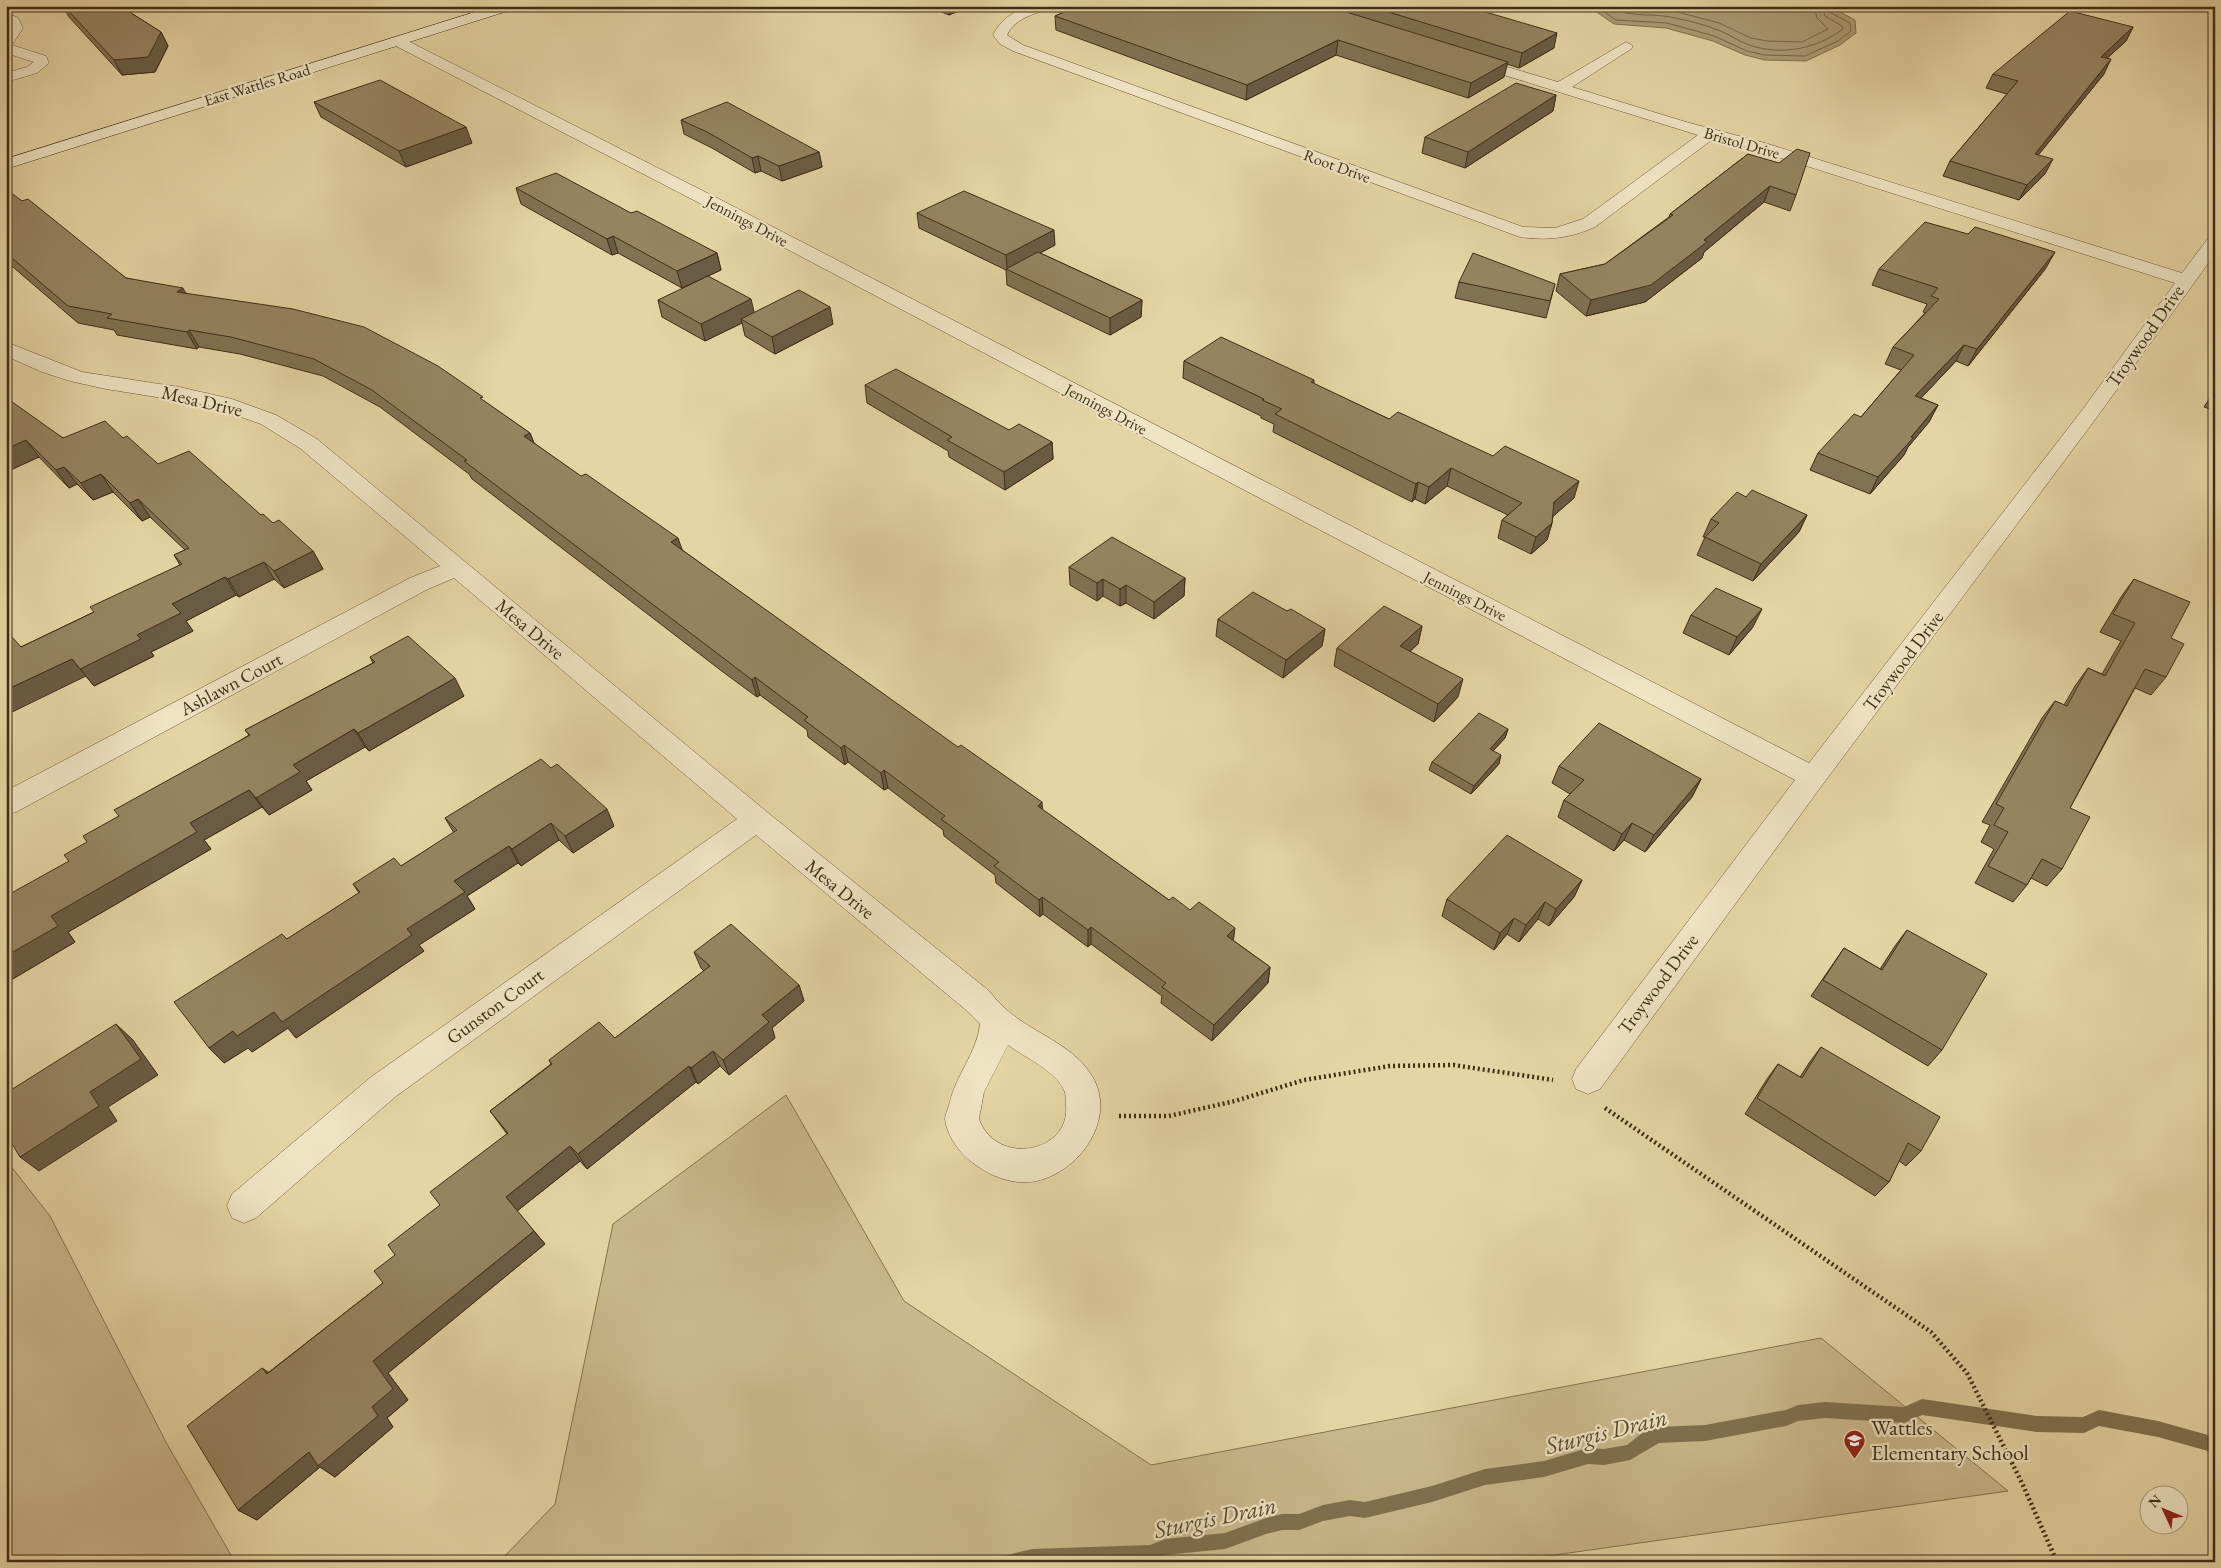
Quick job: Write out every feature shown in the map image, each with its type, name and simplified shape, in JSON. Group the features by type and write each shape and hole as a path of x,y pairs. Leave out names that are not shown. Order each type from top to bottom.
{"street":[{"name":"East Wattles Road","path":"6,164 509,6"},
{"name":"Root Drive","path":"1042,6 1009,21 1002,29 1000,35 1005,41 1027,52 1520,232 1553,235 1589,223 1711,134"},
{"path":"6,16 13,21 16,28 6,44"},
{"name":"Jennings Drive","path":"398,41 713,203 1813,777"},
{"path":"1559,88 1626,46"},
{"path":"6,48 36,56 41,59 42,63 32,70 6,78"},
{"name":"Bristol Drive","path":"1457,56 1711,134 1768,149 2185,280"},
{"name":"Troywood Drive","path":"1584,1085 1813,777 2090,413 2185,280 2212,250"},
{"name":"Mesa Drive","path":"6,348 36,363 77,377 194,396 245,410 276,423 309,444 757,820 977,1000 996,1020 1066,1067 1081,1087 1084,1116"},
{"name":"Ashlawn Court","path":"6,804 418,584 457,568"},
{"name":"Gunston Court","path":"244,1206 383,1087 757,820"},
{"path":"996,1020 994,1040 968,1090 962,1119 968,1133 978,1147 997,1161 1019,1166 1040,1163 1063,1150 1077,1134 1084,1116"}],"path":[{"path":"1084,1116 1169,1116 1235,1101 1304,1080 1390,1066 1454,1064 1584,1085 1931,1332 1967,1373 2022,1483 2057,1562"}],"shaded area":[{"path":"786,1095 904,1301 1151,1465 1821,1338 2008,1491 1505,1562 499,1562 555,1504 613,1224"},
{"path":"6,1160 50,1216 167,1444 235,1562 6,1562"}],"water":[{"path":"1588,6 1829,6 1855,20 1856,33 1840,45 1806,61 1765,60 1745,55 1713,41 1666,28 1614,24"}],"building":[{"path":"64,6 120,6 161,32 148,57 114,60"},
{"path":"1078,6 1327,6 1508,62 1471,83 1338,40 1247,85 1055,16"},
{"path":"1369,6 1476,6 1472,8 1557,33 1522,53"},
{"path":"2070,11 2133,27 2101,57 2111,59 2035,154 2053,159 2027,185 1950,161 2018,81 1993,74"},
{"path":"380,80 466,127 399,151 314,102"},
{"path":"1516,83 1556,95 1468,152 1425,137"},
{"path":"727,102 819,152 779,166 758,156 752,158 709,133 681,120"},
{"path":"1797,149 1810,153 1796,195 1770,186 1704,240 1707,242 1651,285 1591,300 1560,274 1605,264 1673,215 1670,214 1748,154 1779,163"},
{"path":"556,173 631,213 637,211 717,253 677,271 613,236 607,239 516,188"},
{"path":"964,191 1054,230 1006,255 917,213"},
{"path":"10,192 22,201 28,199 126,278 183,288 177,292 293,309 364,327 438,366 530,433 524,436 581,476 586,474 678,538 671,542 958,747 961,745 1042,802 1038,806 1169,900 1173,897 1190,910 1199,902 1235,928 1227,936 1270,967 1214,1025 1162,987 1166,983 1091,927 1088,930 1042,897 1039,900 994,866 999,862 941,819 945,816 884,770 881,773 844,745 841,748 804,720 808,717 755,677 752,680 464,461 467,460 372,390 314,359 231,337 189,330 187,332 107,318 112,314 68,306 6,253 6,193"},
{"path":"1925,222 1968,234 1975,227 2055,252 1977,349 1964,345 1915,396 1938,405 1911,437 1913,438 1878,477 1818,453 1854,414 1861,417 1914,355 1893,347 1939,299 1931,296 1938,288 1879,269"},
{"path":"1038,252 1142,300 1110,318 1006,269"},
{"path":"1473,253 1555,284 1550,301 1459,282"},
{"path":"708,276 751,299 701,324 658,300"},
{"path":"799,290 830,307 772,337 741,319"},
{"path":"1221,337 1314,380 1311,382 1389,419 1398,412 1493,456 1505,446 1579,481 1554,502 1552,523 1536,537 1502,520 1522,503 1451,468 1429,487 1418,482 1416,484 1275,414 1282,409 1184,361"},
{"path":"896,369 1009,430 1019,424 1052,442 1004,472 947,440 952,437 865,385"},
{"path":"8,399 63,438 105,421 123,438 127,436 158,464 189,451 261,515 263,514 273,523 279,520 313,551 274,571 264,562 228,579 225,577 172,604 181,613 137,635 141,639 80,669 72,659 6,690 6,639 12,637 21,647 94,612 90,607 182,564 174,555 189,548 138,499 130,503 101,474 81,483 64,467 56,470 26,440 6,449 6,402"},
{"path":"1752,490 1807,515 1761,564 1705,537 1719,523 1711,519 1737,492 1746,497"},
{"path":"1112,537 1185,578 1154,602 1126,585 1120,589 1103,579 1097,583 1069,567"},
{"path":"2134,579 2190,602 2171,638 2184,644 2166,677 2145,669 2113,727 2070,808 2090,817 2062,869 2042,859 2027,885 1988,866 2008,832 1994,825 2004,808 1996,804 2055,701 2067,706 2088,668 2105,676 2135,623 2113,614"},
{"path":"1716,588 1762,609 1737,637 1691,615"},
{"path":"1253,592 1287,611 1291,609 1325,629 1286,660 1218,619"},
{"path":"1384,606 1422,626 1400,646 1463,679 1438,704 1337,648"},
{"path":"408,636 455,678 358,733 354,729 293,765 300,772 256,798 249,790 190,823 197,832 51,916 58,926 6,956 6,896 69,861 64,855 87,842 83,836 119,816 114,810 250,735 245,730 375,662 370,657"},
{"path":"1479,713 1508,729 1490,749 1501,755 1474,786 1432,762"},
{"path":"1599,723 1701,779 1654,835 1632,823 1622,834 1564,800 1584,780 1559,766"},
{"path":"541,759 551,768 557,764 607,809 565,836 551,823 512,849 509,846 454,881 465,892 407,929 412,935 282,1022 274,1012 237,1036 233,1031 209,1048 174,1002 282,934 287,939 360,892 353,884 394,858 401,866 457,830 445,818"},
{"path":"1507,835 1582,880 1556,909 1545,902 1526,925 1514,918 1500,933 1447,899"},
{"path":"731,924 799,985 762,1015 769,1022 723,1060 713,1051 691,1068 689,1066 578,1154 570,1146 506,1197 534,1231 373,1361 393,1389 372,1407 378,1416 318,1466 309,1452 238,1510 187,1426 262,1368 267,1374 383,1283 374,1271 395,1255 388,1245 440,1205 430,1192 508,1133 490,1111 552,1064 549,1060 599,1022 615,1038 710,966 694,952"},
{"path":"1907,930 1987,974 1942,1050 1823,980 1844,948 1882,970"},
{"path":"116,1024 141,1059 90,1092 99,1106 20,1157 6,1134 6,1093"},
{"path":"1821,1047 1940,1117 1921,1151 1908,1143 1889,1182 1757,1098 1778,1064 1802,1078"}],"waterway":[{"name":"Sturgis Drain","path":"1009,1562 1032,1557 1150,1553 1165,1547 1225,1541 1282,1522 1299,1522 1323,1513 1350,1508 1365,1510 1432,1494 1485,1477 1544,1469 1588,1456 1604,1457 1630,1452 1648,1439 1659,1435 1705,1433 1786,1418 1798,1413 1825,1410 1904,1415 1922,1407 2037,1424 2084,1425 2099,1418 2158,1429 2215,1445"}],"place":[{"name":"Wattles Elementary School","path":"1855,1459"}]}
